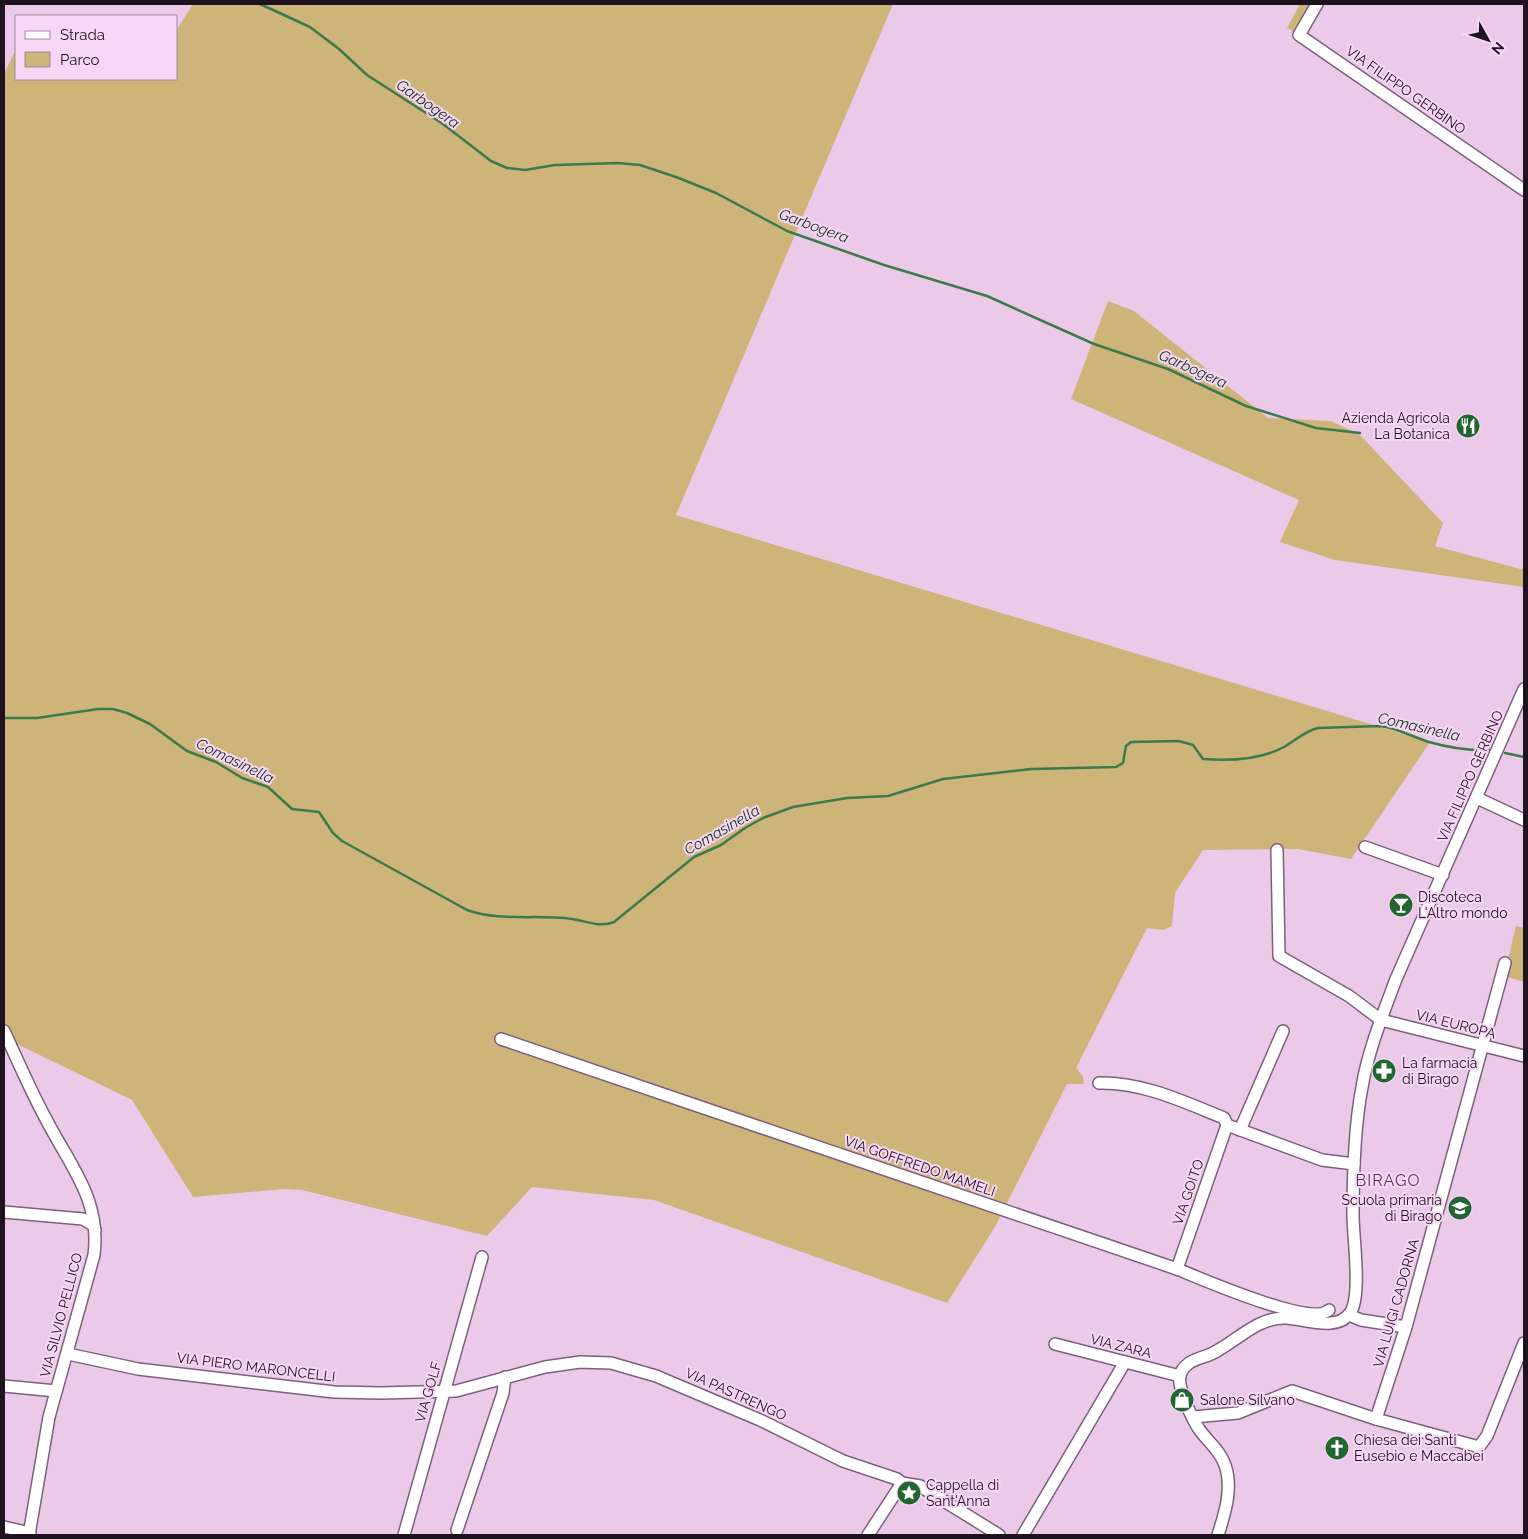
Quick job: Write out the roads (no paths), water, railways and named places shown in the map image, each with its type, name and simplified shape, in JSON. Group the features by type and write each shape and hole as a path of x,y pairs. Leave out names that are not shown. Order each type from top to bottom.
{"street":[{"name":"VIA FILIPPO GERBINO","path":"1317,4 1300,35 1524,190"},
{"name":"VIA FILIPPO GERBINO","path":"1349,1315 1355,1298 1354,1164 1362,1087 1381,1020 1396,979 1524,690"},
{"path":"1477,798 1524,820"},
{"path":"1365,847 1442,875"},
{"path":"1277,850 1279,956 1349,996 1381,1020"},
{"name":"VIA LUIGI CADORNA","path":"1376,1419 1406,1328 1505,963"},
{"name":"VIA EUROPA","path":"1381,1020 1524,1056"},
{"name":"VIA SILVIO PELLICO","path":"4,1031 47,1122 86,1192 92,1207 95,1230 94,1255 68,1354 56,1390 43,1449 30,1534"},
{"path":"1240,1130 1283,1031"},
{"name":"VIA GOFFREDO MAMELI","path":"501,1039 1177,1269 1278,1307 1320,1315 1329,1310"},
{"path":"1099,1083 1120,1082 1159,1092 1224,1118 1226,1126 1322,1160 1354,1164"},
{"name":"VIA GOITO","path":"1177,1269 1226,1126"},
{"path":"4,1212 83,1218 93,1225 95,1230"},
{"name":"VIA GOLF","path":"404,1535 482,1257"},
{"path":"1218,1535 1227,1501 1227,1472 1222,1458 1198,1428 1180,1388 1180,1376 1184,1367 1217,1351 1250,1329 1263,1323 1284,1318 1332,1323 1349,1315 1361,1320 1406,1328"},
{"path":"1193,1417 1238,1413 1292,1391 1376,1419 1479,1447 1487,1436 1524,1343"},
{"name":"VIA ZARA","path":"1055,1344 1180,1376"},
{"name":"VIA PIERO MARONCELLI","path":"68,1354 138,1368 334,1392 443,1392"},
{"name":"VIA PASTRENGO","path":"443,1392 466,1389 505,1377 572,1363 598,1362 624,1365 720,1402 843,1461 896,1479 902,1483 920,1486 1000,1535"},
{"path":"1023,1535 1125,1362"},
{"path":"457,1530 503,1393 505,1377"},
{"path":"4,1386 56,1390"},
{"path":"868,1535 902,1483"},
{"path":"4,1527 30,1534"}],"waterway":[{"name":"Garbogera","path":"260,4 310,27 339,49 367,75 443,124 491,161 507,168 525,170 555,165 618,163 640,165 716,193 787,231 884,265 987,296 1094,344 1168,369 1246,406 1316,428 1360,433"},
{"name":"Comasinella","path":"4,718 37,718 98,709 113,709 127,713 150,724 187,751 216,762 242,778 268,787 292,809 319,812 333,833 342,841 467,910 492,916 572,919 593,924 609,924 614,922 694,857 721,845 763,818 793,807 847,798 888,796 943,779 1031,769 1116,767 1123,763 1126,746 1131,742 1179,741 1193,745 1203,759 1234,760 1265,755 1284,747 1313,729 1380,726 1445,746 1492,750"},
{"path":"1505,753 1524,757"}],"place":[{"name":"Azienda Agricola La Botanica","path":"1468,426"},
{"name":"Discoteca L'Altro mondo","path":"1401,905"},
{"name":"La farmacia di Birago","path":"1384,1071"},
{"name":"Scuola primaria di Birago","path":"1460,1208"},
{"name":"Salone Silvano","path":"1182,1400"},
{"name":"Chiesa dei Santi Eusebio e Maccabei","path":"1337,1448"},
{"name":"Cappella di Sant'Anna","path":"909,1493"}],"district":[{"name":"BIRAGO","path":"1388,1180"}]}
